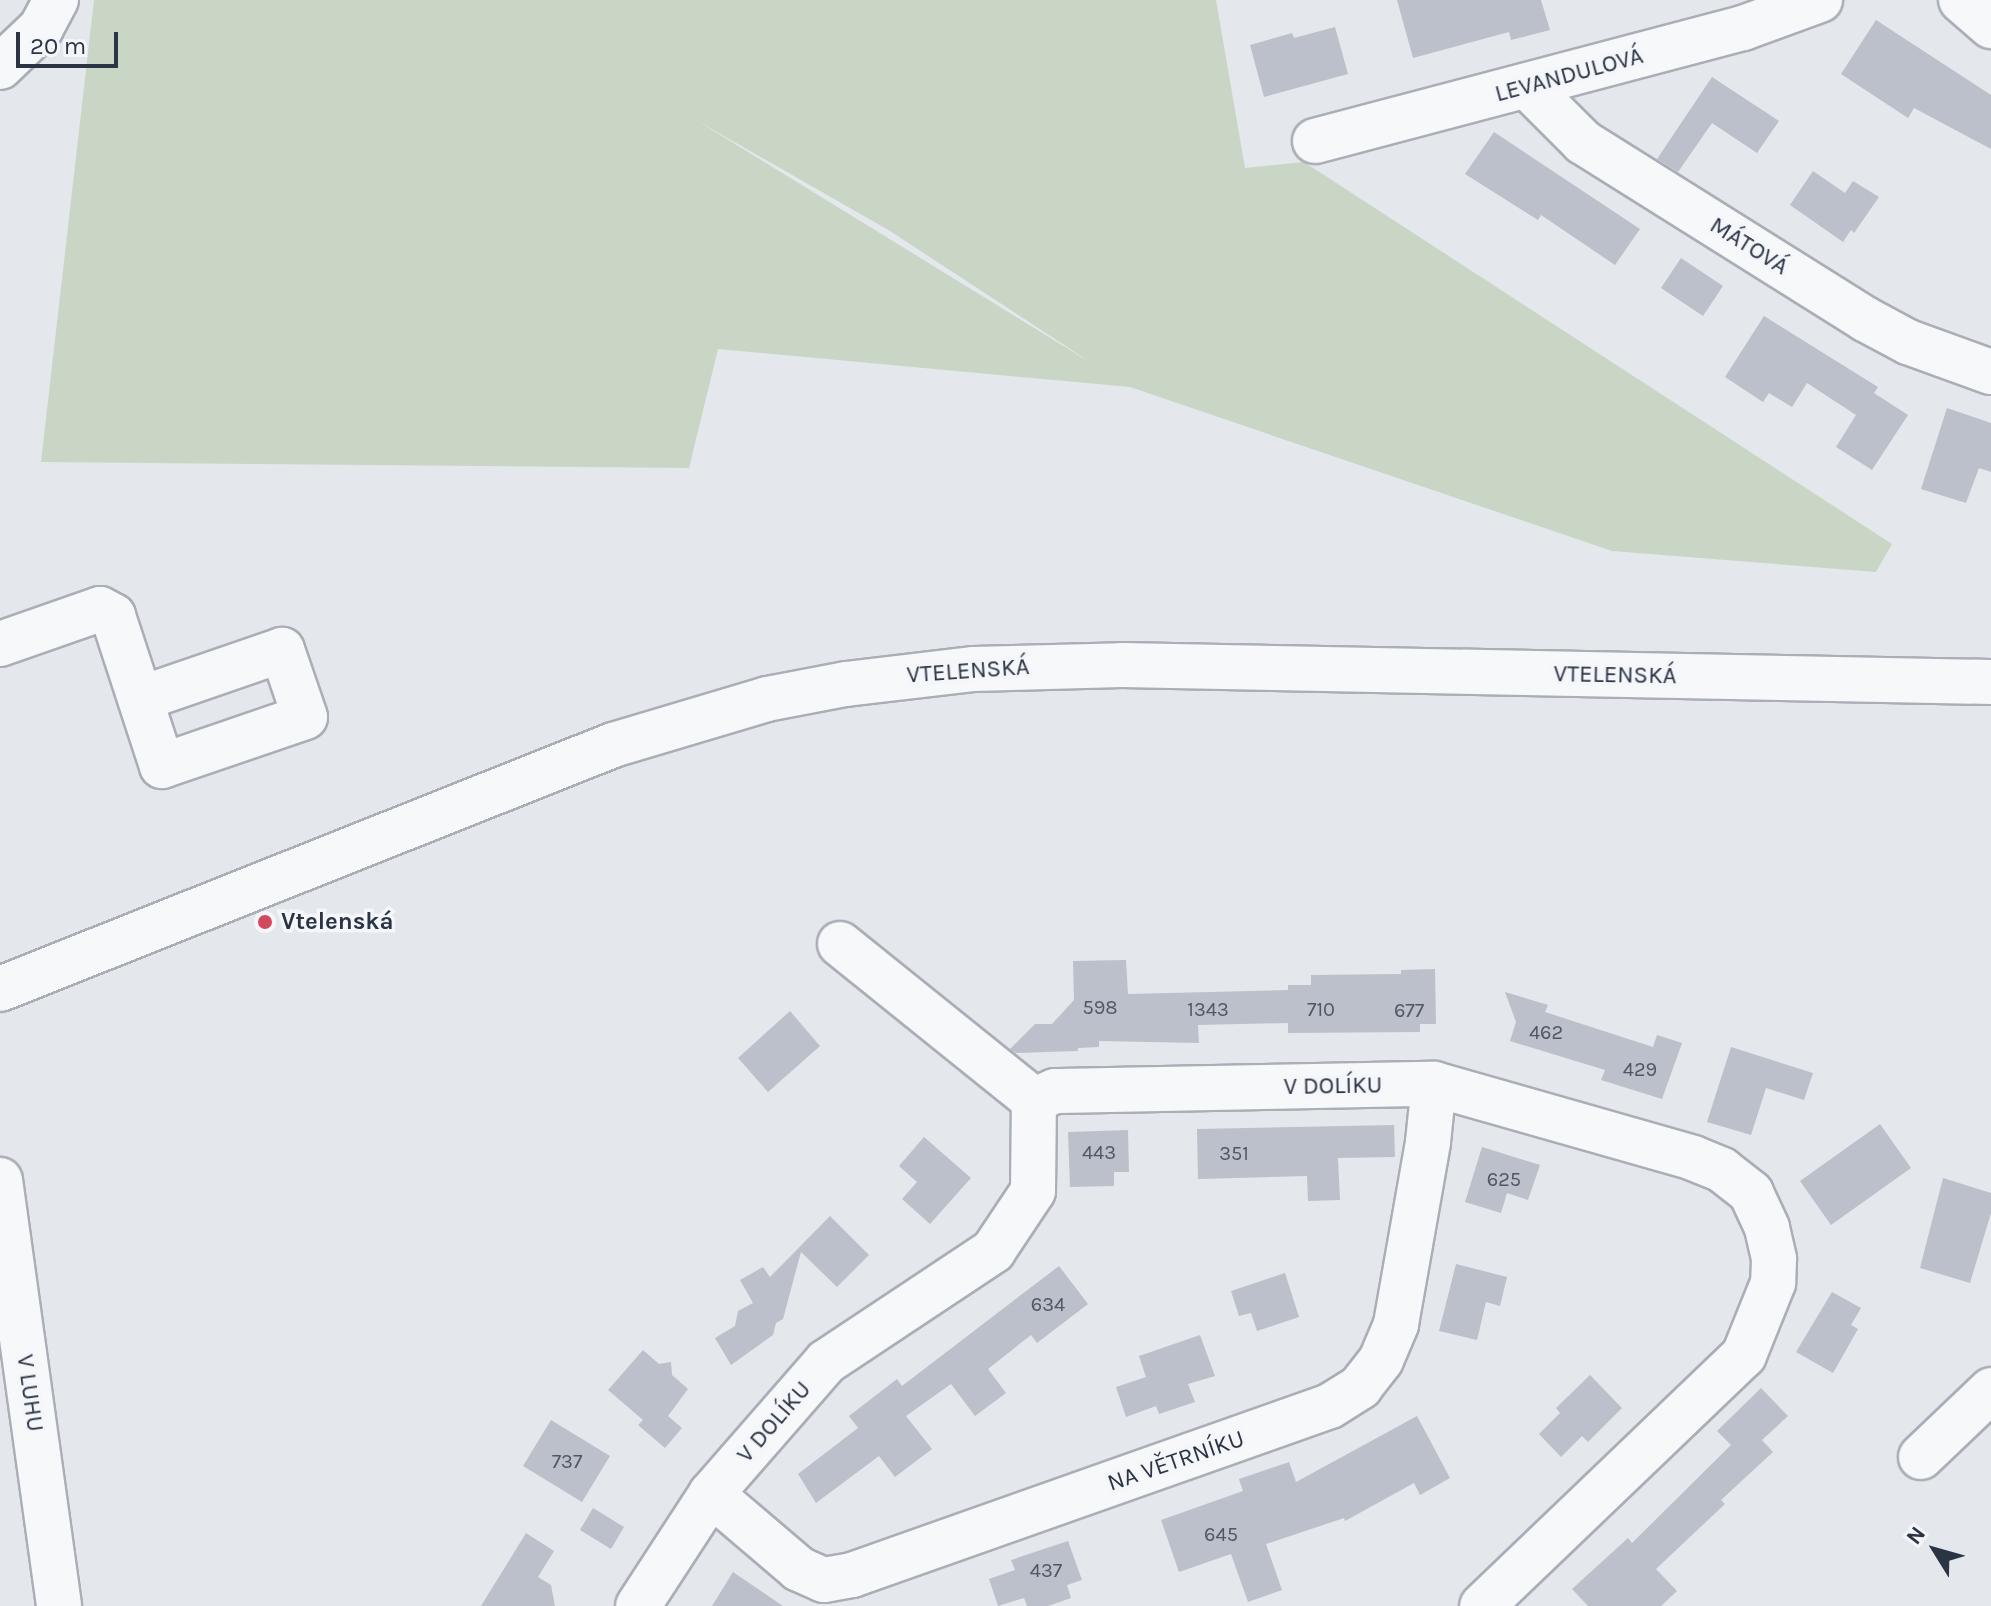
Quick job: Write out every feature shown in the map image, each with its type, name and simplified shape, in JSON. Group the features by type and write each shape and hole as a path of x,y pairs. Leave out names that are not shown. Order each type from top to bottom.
{"street":[{"path":"0,67 41,28 56,0"},
{"name":"LEVANDULOVÁ","path":"1315,141 1743,28 1820,0"},
{"path":"1961,0 1991,26"},
{"name":"MÁTOVÁ","path":"1527,86 1583,142 1865,319 1908,342 1991,372"},
{"path":"0,644 100,609 113,616 140,699"},
{"name":"VTELENSKÁ","path":"0,989 613,745 753,703 846,684 974,669 1122,665 1991,682"},
{"path":"840,944 1034,1100"},
{"name":"V DOLÍKU","path":"638,1606 711,1494 826,1362 993,1251 1033,1191 1034,1100 1055,1091 1434,1084 1693,1158 1722,1170 1751,1193 1767,1228 1774,1259 1773,1283 1744,1355 1482,1606"},
{"name":"NA VĚTRNÍKU","path":"711,1494 799,1569 824,1580 852,1575 1330,1406 1360,1387 1381,1360 1396,1324 1428,1142 1434,1084"},
{"name":"V LUHU","path":"0,1180 16,1408 59,1606"},
{"path":"1921,1457 1991,1390"}],"green space":[{"path":"94,0 1216,0 1245,168 1304,162 1892,544 1876,572 1612,551 1130,387 718,349 689,468 41,462","holes":["696,120 890,231 1084,358"]}],"building":[{"path":"1397,0 1541,0 1550,30 1511,40 1509,32 1413,58"},
{"path":"1876,20 1991,95 1991,149 1914,108 1908,118 1841,74"},
{"path":"1335,27 1348,74 1264,97 1250,45 1292,33 1294,38"},
{"path":"1712,77 1779,121 1757,153 1712,123 1678,172 1657,159"},
{"path":"1494,132 1640,229 1615,265 1541,215 1538,220 1465,174"},
{"path":"1813,171 1845,193 1853,181 1879,197 1854,233 1851,230 1843,242 1790,205"},
{"path":"1681,258 1723,286 1703,316 1661,288"},
{"path":"1764,316 1878,387 1874,393 1908,415 1872,470 1836,447 1856,415 1807,383 1792,407 1769,393 1763,402 1725,377"},
{"path":"1947,408 1991,423 1991,472 1979,468 1966,503 1921,489"},
{"path":"1126,960 1128,994 1288,990 1288,985 1311,985 1311,975 1401,974 1401,970 1435,969 1436,1024 1420,1024 1420,1032 1288,1033 1288,1023 1198,1025 1199,1043 1099,1041 1099,1047 1078,1048 1078,1051 1016,1053 1010,1049 1035,1024 1052,1024 1074,1000 1073,961"},
{"path":"1505,992 1548,1005 1545,1012 1653,1047 1657,1035 1682,1043 1662,1099 1601,1080 1605,1070 1510,1041 1516,1022"},
{"path":"790,1011 820,1046 768,1092 738,1058"},
{"path":"1731,1047 1813,1073 1804,1100 1766,1088 1751,1135 1707,1122"},
{"path":"1880,1124 1911,1168 1831,1225 1800,1181"},
{"path":"1394,1125 1395,1157 1338,1158 1340,1200 1308,1201 1307,1176 1198,1179 1197,1129"},
{"path":"1128,1130 1129,1172 1114,1172 1114,1186 1070,1187 1068,1132"},
{"path":"924,1137 971,1178 930,1224 902,1199 917,1182 899,1166"},
{"path":"1482,1147 1540,1165 1528,1200 1507,1193 1501,1213 1465,1202"},
{"path":"1943,1178 1991,1193 1991,1213 1970,1283 1920,1268"},
{"path":"830,1216 869,1255 837,1287 801,1252 783,1319 776,1323 773,1335 731,1365 715,1338 735,1326 738,1311 753,1303 740,1280 763,1267 770,1277"},
{"path":"1456,1264 1507,1277 1500,1306 1486,1302 1477,1340 1439,1331"},
{"path":"1059,1266 1088,1304 1037,1343 1031,1335 988,1369 1006,1393 975,1416 951,1384 906,1416 932,1449 895,1477 879,1456 816,1503 798,1474 858,1428 849,1416 897,1379 902,1386"},
{"path":"1285,1273 1299,1317 1257,1331 1251,1313 1239,1316 1231,1291"},
{"path":"1832,1292 1861,1308 1851,1325 1858,1329 1833,1373 1796,1352"},
{"path":"1200,1335 1215,1376 1188,1384 1195,1402 1159,1414 1156,1406 1126,1417 1116,1387 1146,1377 1139,1356"},
{"path":"643,1350 659,1364 671,1362 672,1375 688,1389 668,1416 682,1428 665,1448 638,1425 643,1420 608,1390"},
{"path":"1590,1375 1622,1408 1588,1442 1582,1436 1561,1457 1539,1434 1560,1413 1556,1408"},
{"path":"1761,1388 1788,1416 1762,1440 1773,1452 1721,1500 1725,1504 1656,1569 1677,1591 1661,1606 1588,1606 1572,1589 1628,1538 1632,1543 1731,1445 1717,1431"},
{"path":"1417,1416 1450,1478 1420,1495 1414,1483 1345,1521 1344,1518 1266,1544 1282,1590 1248,1602 1231,1554 1179,1572 1161,1520 1243,1491 1239,1479 1289,1462 1296,1482"},
{"path":"551,1420 610,1456 582,1502 523,1466"},
{"path":"593,1508 624,1527 611,1549 580,1530"},
{"path":"526,1533 554,1551 538,1577 551,1585 555,1606 481,1606"},
{"path":"1068,1541 1082,1580 1067,1585 1071,1598 1048,1606 1027,1606 1024,1598 998,1606 989,1579 1015,1570 1011,1560"},
{"path":"733,1572 783,1606 712,1606"}],"place":[{"name":"Vtelenská","path":"265,922"}]}
